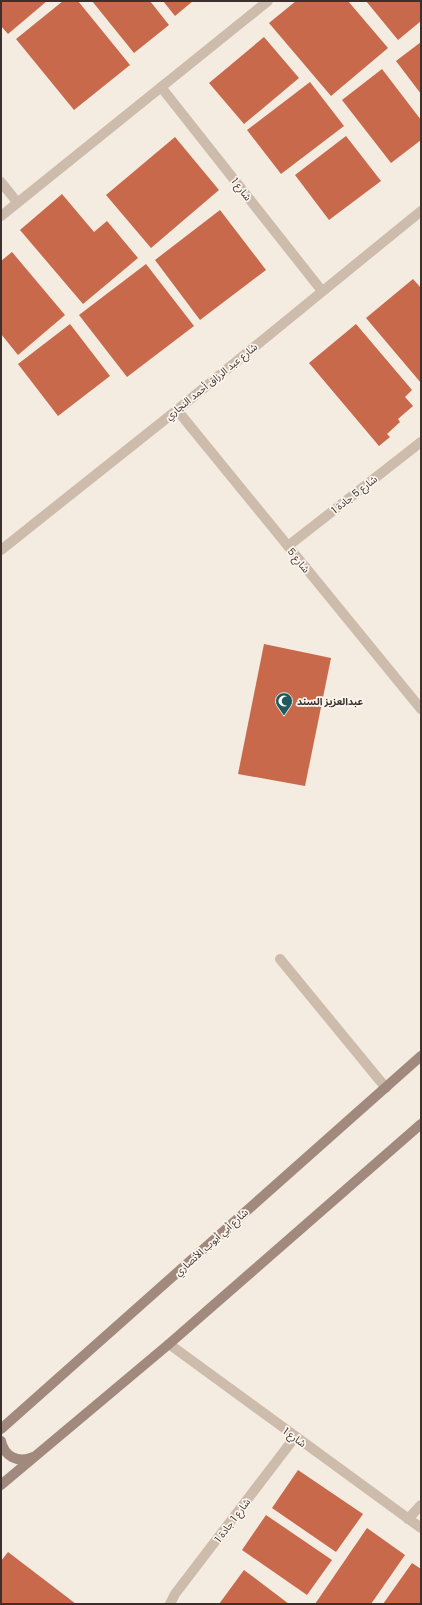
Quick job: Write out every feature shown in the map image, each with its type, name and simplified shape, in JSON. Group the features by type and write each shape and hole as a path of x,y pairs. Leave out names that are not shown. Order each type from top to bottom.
{"street":[{"path":"1,216 268,1"},
{"name":"شارع 1","path":"161,87 322,291"},
{"path":"1,182 17,202"},
{"name":"شارع عبد الرزاق أحمد النجاري","path":"1,550 421,212"},
{"name":"شارع 5","path":"176,410 421,709"},
{"name":"شارع 5 جادة 1","path":"288,546 421,442"},
{"path":"280,959 386,1088"},
{"name":"شارع أبي أيوب الأنصاري","path":"2,1429 421,1056"},
{"path":"1,1485 169,1344 421,1124"},
{"name":"شارع 1","path":"169,1344 421,1528"},
{"name":"شارع 1 جادة 1","path":"168,1604 295,1437"},
{"path":"1,1441 5,1451 15,1459 28,1459 34,1457"},
{"path":"408,1519 421,1504"}],"building":[{"path":"1,1 47,1 8,34 1,26"},
{"path":"63,1 78,1 130,65 74,110 16,39"},
{"path":"92,1 150,1 169,25 134,53"},
{"path":"163,1 193,1 175,16"},
{"path":"296,1 348,1 388,48 331,96 269,23"},
{"path":"366,1 421,1 421,21 398,40"},
{"path":"264,37 299,78 244,124 209,83"},
{"path":"421,42 421,94 396,61"},
{"path":"382,69 421,120 421,140 391,163 342,100"},
{"path":"310,82 344,126 281,174 247,130"},
{"path":"346,136 381,181 329,220 295,175"},
{"path":"175,137 219,190 151,248 106,195"},
{"path":"62,194 94,232 107,221 138,258 83,304 20,230"},
{"path":"220,210 266,270 200,320 155,260"},
{"path":"12,252 65,315 18,355 1,334 1,261"},
{"path":"146,264 194,326 127,377 79,315"},
{"path":"413,279 421,288 421,383 366,318"},
{"path":"70,324 110,376 58,416 18,364"},
{"path":"356,324 412,390 405,397 413,406 398,419 400,422 387,434 390,437 379,446 309,363"},
{"name":"عبدالعزيز السند","path":"264,644 331,658 305,786 238,774"},
{"path":"298,1470 363,1514 336,1552 272,1508"},
{"path":"266,1515 332,1560 307,1595 242,1550"},
{"path":"367,1528 405,1555 371,1604 315,1604"},
{"path":"8,1552 76,1604 1,1604 1,1561"},
{"path":"412,1563 421,1569 421,1604 383,1604"},
{"path":"244,1570 289,1604 219,1604"}],"place":[{"name":"عبدالعزيز السند","path":"284,716"}]}
